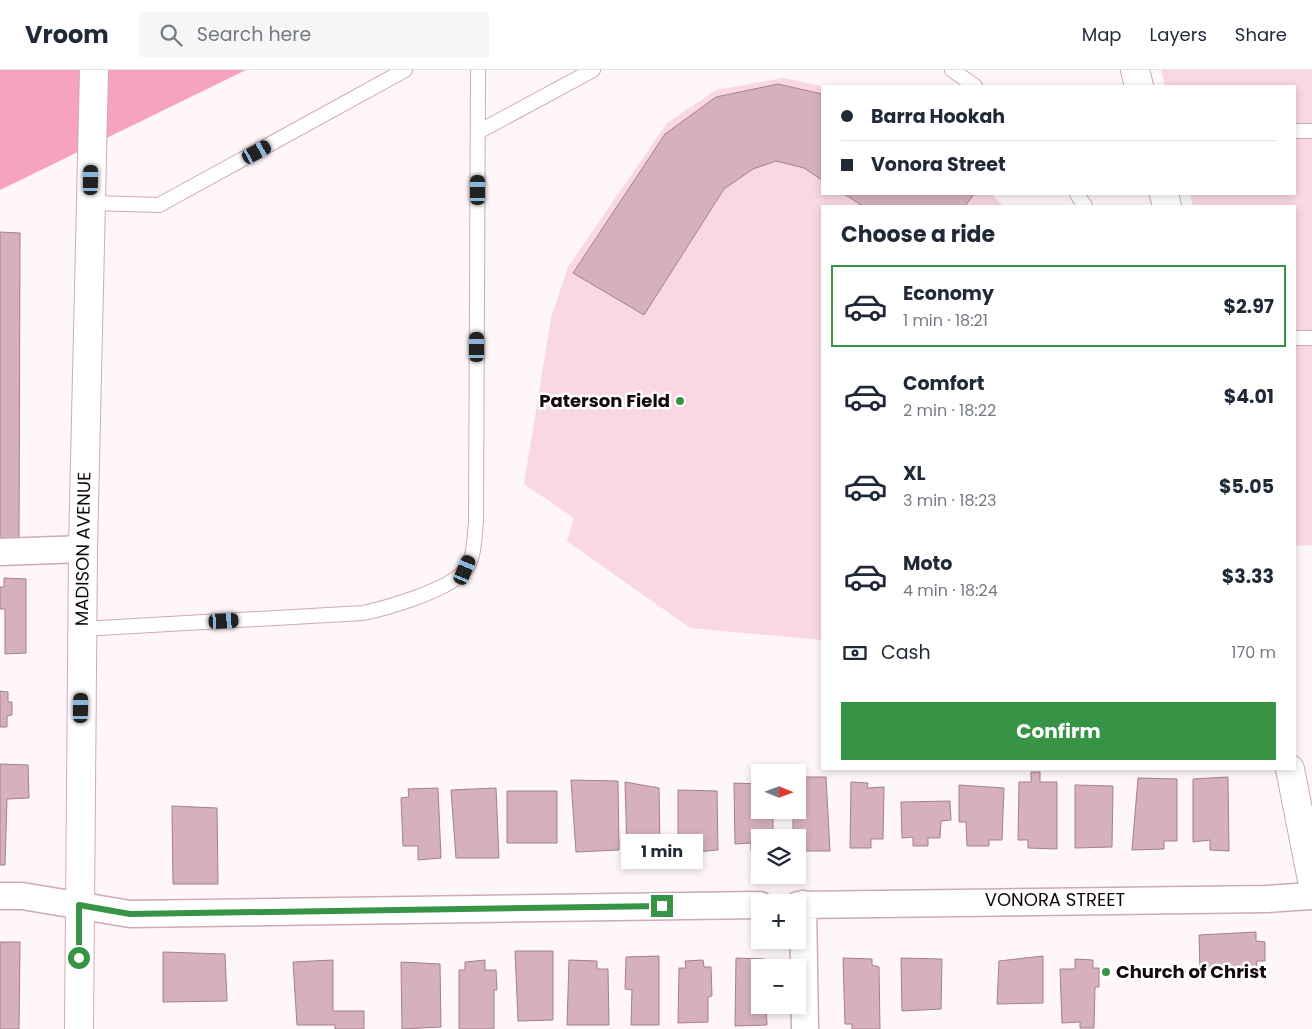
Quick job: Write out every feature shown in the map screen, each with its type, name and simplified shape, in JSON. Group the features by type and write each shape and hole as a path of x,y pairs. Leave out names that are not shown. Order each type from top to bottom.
{"main road":[{"name":"MADISON AVENUE","path":"79,1029 83,549 94,70"},
{"path":"1135,70 1139,85"},
{"path":"1290,770 1308,841 1312,880"}],"street":[{"path":"0,552 83,549"},
{"path":"0,896 22,896 130,914 751,905"},
{"name":"VONORA STREET","path":"806,905 1267,899 1312,896"},
{"path":"802,949 805,1029"}],"lane":[{"path":"91,191 159,206 405,70"},
{"path":"82,629 363,613 390,607 453,581 465,570 473,551 476,522 478,70"},
{"path":"478,132 593,70"},
{"path":"952,70 974,85"},
{"path":"1296,131 1312,131"},
{"path":"1296,338 1312,338"}],"shaded area":[{"path":"0,70 246,70 0,190"},
{"path":"1161,70 1312,70 1312,545 1296,546 1296,205 1193,205 1190,195 1296,195 1296,85 1165,85"},
{"name":"Paterson Field","path":"783,78 821,86 821,195 993,195 1002,205 821,205 821,640 690,628 567,541 574,518 524,484 551,318 568,267 667,123 716,90"}],"building":[{"path":"778,84 821,94 821,179 804,168 776,161 753,169 724,189 644,315 573,273 665,134 716,97"},
{"path":"846,195 973,195 966,205 861,205"},
{"path":"0,232 20,233 19,543 0,543"},
{"path":"4,578 26,579 26,653 5,654 5,609 0,609 0,587 4,587"},
{"path":"0,691 8,692 8,702 12,702 12,715 7,716 7,727 0,727"},
{"path":"0,764 28,765 29,798 7,799 5,865 0,865"},
{"path":"1031,772 1040,772 1040,782 1057,782 1057,849 1028,848 1028,840 1018,840 1019,782 1031,782"},
{"path":"806,777 826,777 830,851 806,851 806,829 793,829 793,819 806,819"},
{"path":"1228,777 1229,851 1210,850 1210,840 1193,842 1193,779"},
{"path":"1138,778 1177,779 1177,841 1164,841 1164,849 1132,850"},
{"path":"571,780 618,781 619,850 576,852"},
{"path":"625,782 659,788 660,850 627,850"},
{"path":"851,782 868,783 867,788 884,787 883,839 871,839 871,848 850,848"},
{"path":"734,783 751,784 751,819 773,819 773,829 751,829 751,843 735,844"},
{"path":"959,785 1004,788 1002,840 989,840 989,846 967,846 966,822 959,822"},
{"path":"1075,785 1113,786 1112,847 1075,848"},
{"path":"438,788 441,858 418,860 418,846 403,846 401,798 409,797 408,789"},
{"path":"496,788 499,858 456,858 451,790"},
{"path":"678,790 717,791 718,850 695,852 695,843 678,843"},
{"path":"507,791 557,791 557,843 507,843"},
{"path":"950,801 951,820 941,821 940,838 928,838 928,846 913,846 913,837 902,838 901,802"},
{"path":"172,806 217,808 218,884 173,884"},
{"path":"1256,932 1256,941 1265,942 1265,961 1257,961 1256,972 1200,972 1199,935"},
{"path":"0,942 20,942 19,1029 0,1029"},
{"path":"515,951 553,951 553,1020 518,1021"},
{"path":"163,952 225,954 227,1001 163,1002"},
{"path":"659,956 659,1025 631,1025 632,990 625,989 626,957"},
{"path":"1043,956 1043,1003 997,1004 999,961"},
{"path":"736,958 765,959 751,959 751,1014 766,1014 767,1025 735,1026"},
{"path":"843,958 872,959 872,965 879,967 880,1029 852,1029 852,1024 845,1024"},
{"path":"901,958 942,959 941,1009 902,1011"},
{"path":"1075,959 1093,960 1093,968 1099,968 1099,987 1095,987 1094,1028 1080,1028 1080,1022 1062,1023 1060,969 1075,969"},
{"path":"333,960 333,1011 364,1011 364,1029 335,1029 335,1025 297,1025 293,962"},
{"path":"485,960 485,970 496,970 497,990 494,990 494,1029 459,1029 459,970 465,970 465,962"},
{"path":"569,960 597,961 597,969 608,969 609,1025 567,1025"},
{"path":"703,960 704,967 711,967 712,996 708,997 708,1022 678,1023 679,968 686,968 685,961"},
{"path":"401,962 440,964 441,1027 402,1029"}],"place":[{"name":"Paterson Field","path":"680,401"},
{"name":"Church of Christ","path":"1106,972"}],"route":[{"path":"79,958 79,905 130,914 662,906"}]}
